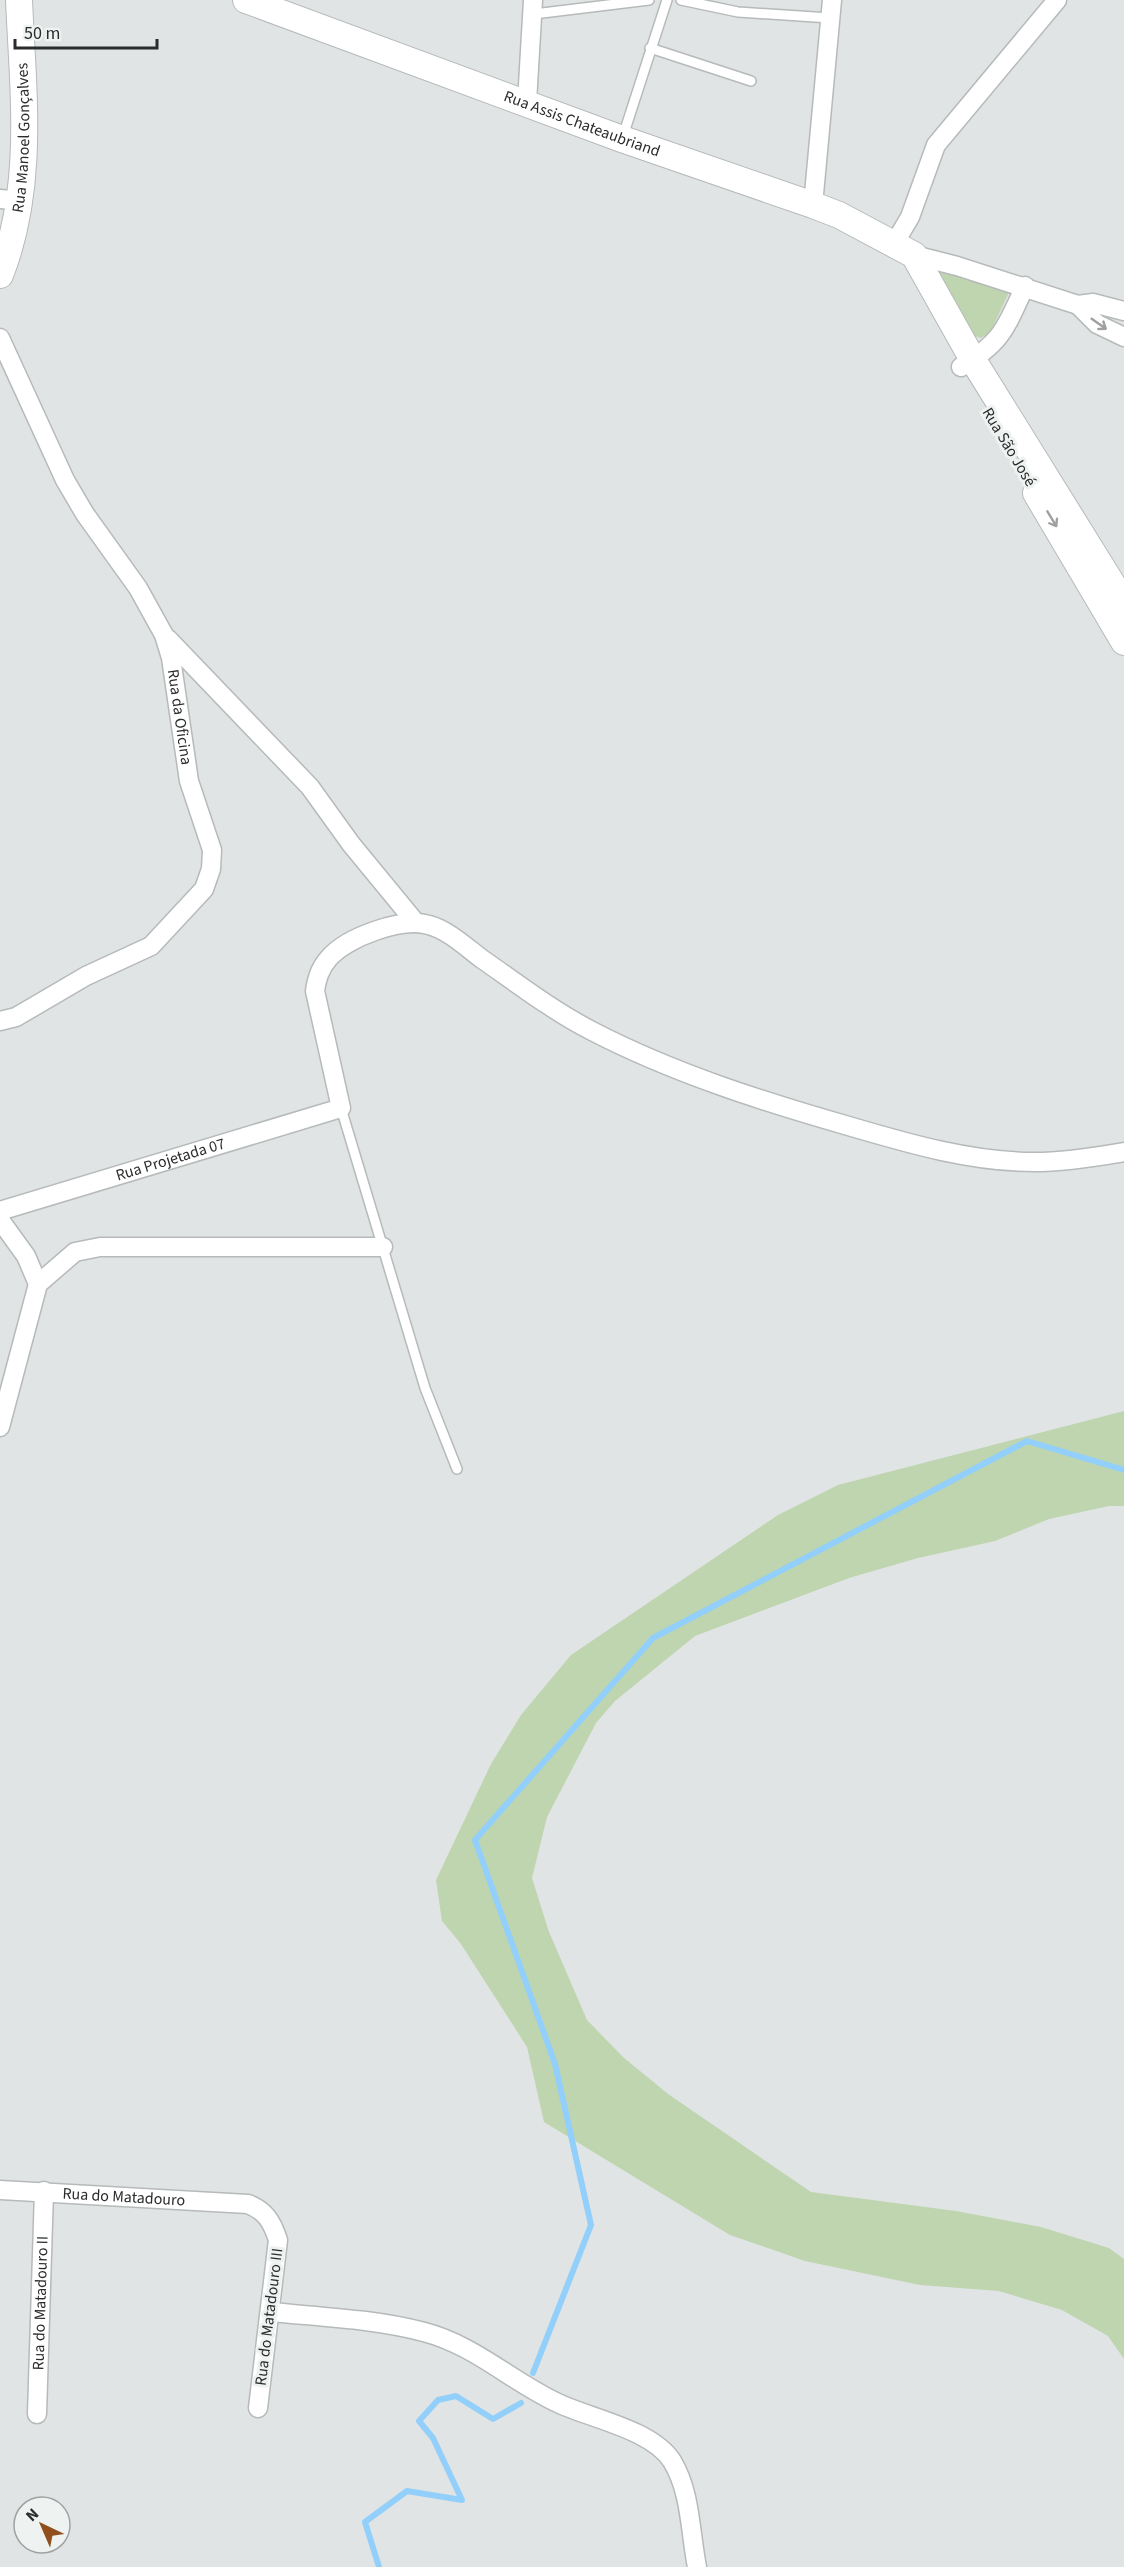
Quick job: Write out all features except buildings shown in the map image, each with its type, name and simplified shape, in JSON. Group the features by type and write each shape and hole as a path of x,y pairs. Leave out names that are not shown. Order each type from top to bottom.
{"street":[{"name":"Rua Manoel Gonçalves","path":"0,274 17,228 11,200 25,161 19,0"},
{"name":"Rua Assis Chateaubriand","path":"246,0 622,139 813,205 903,249"},
{"path":"1057,0 936,145 910,217 903,249 1025,286 1077,305 1097,324 1124,338"},
{"path":"527,102 533,7"},
{"path":"813,205 831,9"},
{"name":"Rua São José","path":"903,249 967,363 1112,595 1124,642"},
{"path":"967,363 986,352 1003,333 1025,286"},
{"path":"1077,305 1093,303 1124,311"},
{"name":"Rua da Oficina","path":"0,338 64,480 85,514 138,588 164,635 171,658 189,781 212,850 211,869 204,889 167,932 151,946 86,976 16,1017 0,1021"},
{"path":"164,635 310,786 351,844 416,923"},
{"path":"342,1108 315,991 318,974 329,957 348,943 391,926 416,923 443,931 538,999 592,1031 678,1068 790,1109 903,1142 969,1156 1033,1162 1124,1152"},
{"name":"Rua Projetada 07","path":"0,1211 342,1108"},
{"path":"0,1220 26,1256 38,1284"},
{"path":"0,1427 38,1284 75,1252 100,1247 383,1247"},
{"name":"Rua do Matadouro","path":"0,2190 248,2204"},
{"name":"Rua do Matadouro II","path":"37,2414 44,2191"},
{"name":"Rua do Matadouro III","path":"248,2204 267,2215 278,2240 258,2408"},
{"path":"271,2312 390,2325 447,2339 477,2353 531,2390 646,2438 671,2460 679,2477 686,2499 697,2567"}],"lane":[{"path":"533,7 649,0"},
{"path":"622,139 667,0"},
{"path":"681,0 738,12 831,9"},
{"path":"650,48 751,81"},
{"path":"342,1108 425,1388 457,1470"}],"green space":[{"path":"934,267 1010,290 990,333 981,338 971,335"},
{"path":"1124,1411 1124,1506 1109,1506 1049,1519 995,1541 918,1558 849,1578 695,1636 615,1701 596,1723 547,1817 532,1878 549,1932 587,2020 623,2057 668,2094 811,2192 956,2211 1041,2227 1109,2248 1124,2259 1124,2359 1108,2336 1062,2310 999,2291 920,2285 805,2261 730,2235 544,2122 527,2047 461,1944 442,1921 436,1880 491,1764 521,1715 571,1655 778,1515 838,1485"}],"waterway":[{"path":"533,2373 591,2225 555,2064 475,1840 653,1638 1027,1441 1124,1470"},
{"path":"379,2567 365,2522 407,2491 462,2500 433,2438 419,2421 438,2400 456,2396 493,2419 521,2403"}]}
